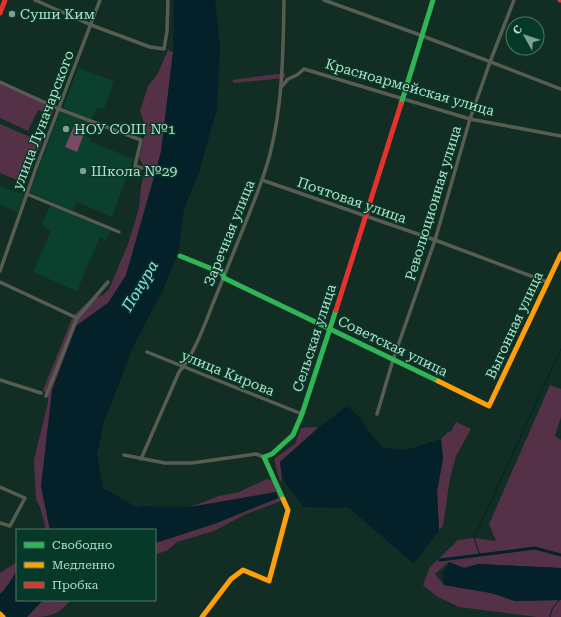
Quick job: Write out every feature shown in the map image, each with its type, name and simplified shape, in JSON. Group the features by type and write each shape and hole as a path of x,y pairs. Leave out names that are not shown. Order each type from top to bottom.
{"street":[{"path":"0,13 4,0"},
{"path":"35,0 92,25 150,47 164,49 168,0"},
{"name":"улица Луначарского","path":"0,271 27,194 92,25 100,0"},
{"name":"Заречная улица","path":"141,459 179,372 208,317 262,180 276,128 282,86 284,0"},
{"path":"324,0 561,89"},
{"name":"Сельская улица","path":"264,457 272,454 293,436 302,414 366,217 433,0"},
{"name":"Революционная улица","path":"377,414 393,360 435,240 470,119 514,0"},
{"name":"Красноармейская улица","path":"282,86 288,79 304,68 470,119 561,136"},
{"path":"0,82 59,109 141,140 135,166 142,168"},
{"name":"Почтовая улица","path":"262,180 435,240 547,282"},
{"path":"27,194 119,232"},
{"name":"Выгонная улица","path":"489,406 561,254"},
{"name":"Советская улица","path":"180,256 222,273 224,278 489,406"},
{"path":"0,282 76,318"},
{"path":"46,396 76,318 108,282"},
{"name":"улица Кирова","path":"147,352 302,414"},
{"path":"0,380 41,393"},
{"path":"124,455 165,463 192,463 256,454 264,457 288,510 269,581 243,570 232,579 202,617"},
{"path":"0,487 25,498 10,526 0,523"},
{"path":"0,614 3,617"}],"shaded area":[{"path":"168,50 173,52 161,152 126,276 108,303 76,326 41,486 50,529 46,529 40,507 36,500 34,460 48,402 48,396 43,390 73,316 89,301 103,295 109,289 128,244 139,208 141,187 145,169 139,158 146,128 140,111 148,86 157,75"},
{"path":"78,68 114,81 104,109 97,107 92,119 63,108"},
{"path":"285,73 285,78 234,83 232,80"},
{"path":"0,84 55,108 52,115 38,110 28,131 0,118"},
{"name":"Школа №29","path":"60,112 90,123 86,136 91,138 90,141 133,159 130,168 138,171 137,173 129,170 112,217 77,202 73,211 30,192"},
{"path":"0,124 42,142 25,183 0,173"},
{"path":"75,124 86,128 77,152 65,147"},
{"path":"0,186 24,195 18,212 0,205"},
{"path":"50,205 110,231 106,240 100,237 77,291 33,272 51,231 42,225"},
{"path":"550,385 561,389 561,417 555,436 561,440 561,568 478,564 464,568 449,562 435,574 444,585 491,593 515,601 561,600 561,617 537,617 459,607 438,597 423,585 430,567 458,540 474,538 496,541 489,524"},
{"path":"456,422 471,429 456,456 450,478 443,526 439,530 437,491 443,459 441,439 451,431"},
{"path":"317,427 317,429 280,462 282,478 280,482 274,459 295,444 301,428"},
{"path":"267,479 272,480 281,501 246,514 214,531 177,542 168,550 156,555 156,543 214,524 278,498 276,492 190,507 219,496 239,492"},
{"path":"16,563 16,571 12,579 0,594 0,573"},
{"path":"42,601 70,601 61,610 51,615 27,617"}],"water":[{"name":"Понура","path":"174,0 215,0 220,47 217,109 199,172 184,209 178,254 163,290 134,345 104,422 97,455 103,488 138,508 141,506 191,507 276,492 278,498 214,524 156,543 156,529 50,529 41,486 52,390 76,326 108,303 126,275 161,152 173,52"},
{"path":"347,406 361,418 366,428 382,447 406,450 441,439 443,459 437,491 439,530 414,564 349,508 303,507 282,478 280,462 317,429"},
{"path":"449,562 464,568 478,564 561,568 561,600 515,601 491,593 444,585 443,574"},
{"path":"16,572 16,601 42,601 27,617 8,617 0,610 0,594"}],"waterway":[{"path":"480,555 474,538 561,349"},
{"path":"440,560 535,548 561,555"},
{"path":"550,617 552,609 561,598"}],"traffic: fast":[{"path":"401,104 433,0"},
{"path":"180,256 222,273 224,278 438,381"},
{"path":"283,499 264,457 272,454 293,435 302,414 336,310"}],"traffic: slow":[{"path":"438,381 489,406 561,254"},
{"path":"202,617 231,579 243,570 269,581 288,510 283,499"},
{"path":"0,614 3,617"}],"traffic: jam":[{"path":"0,13 5,0"},
{"path":"336,310 401,104"}],"place":[{"name":"Суши Ким","path":"12,14"},
{"name":"НОУ СОШ №1","path":"66,129"},
{"name":"Школа №29","path":"83,171"}]}
